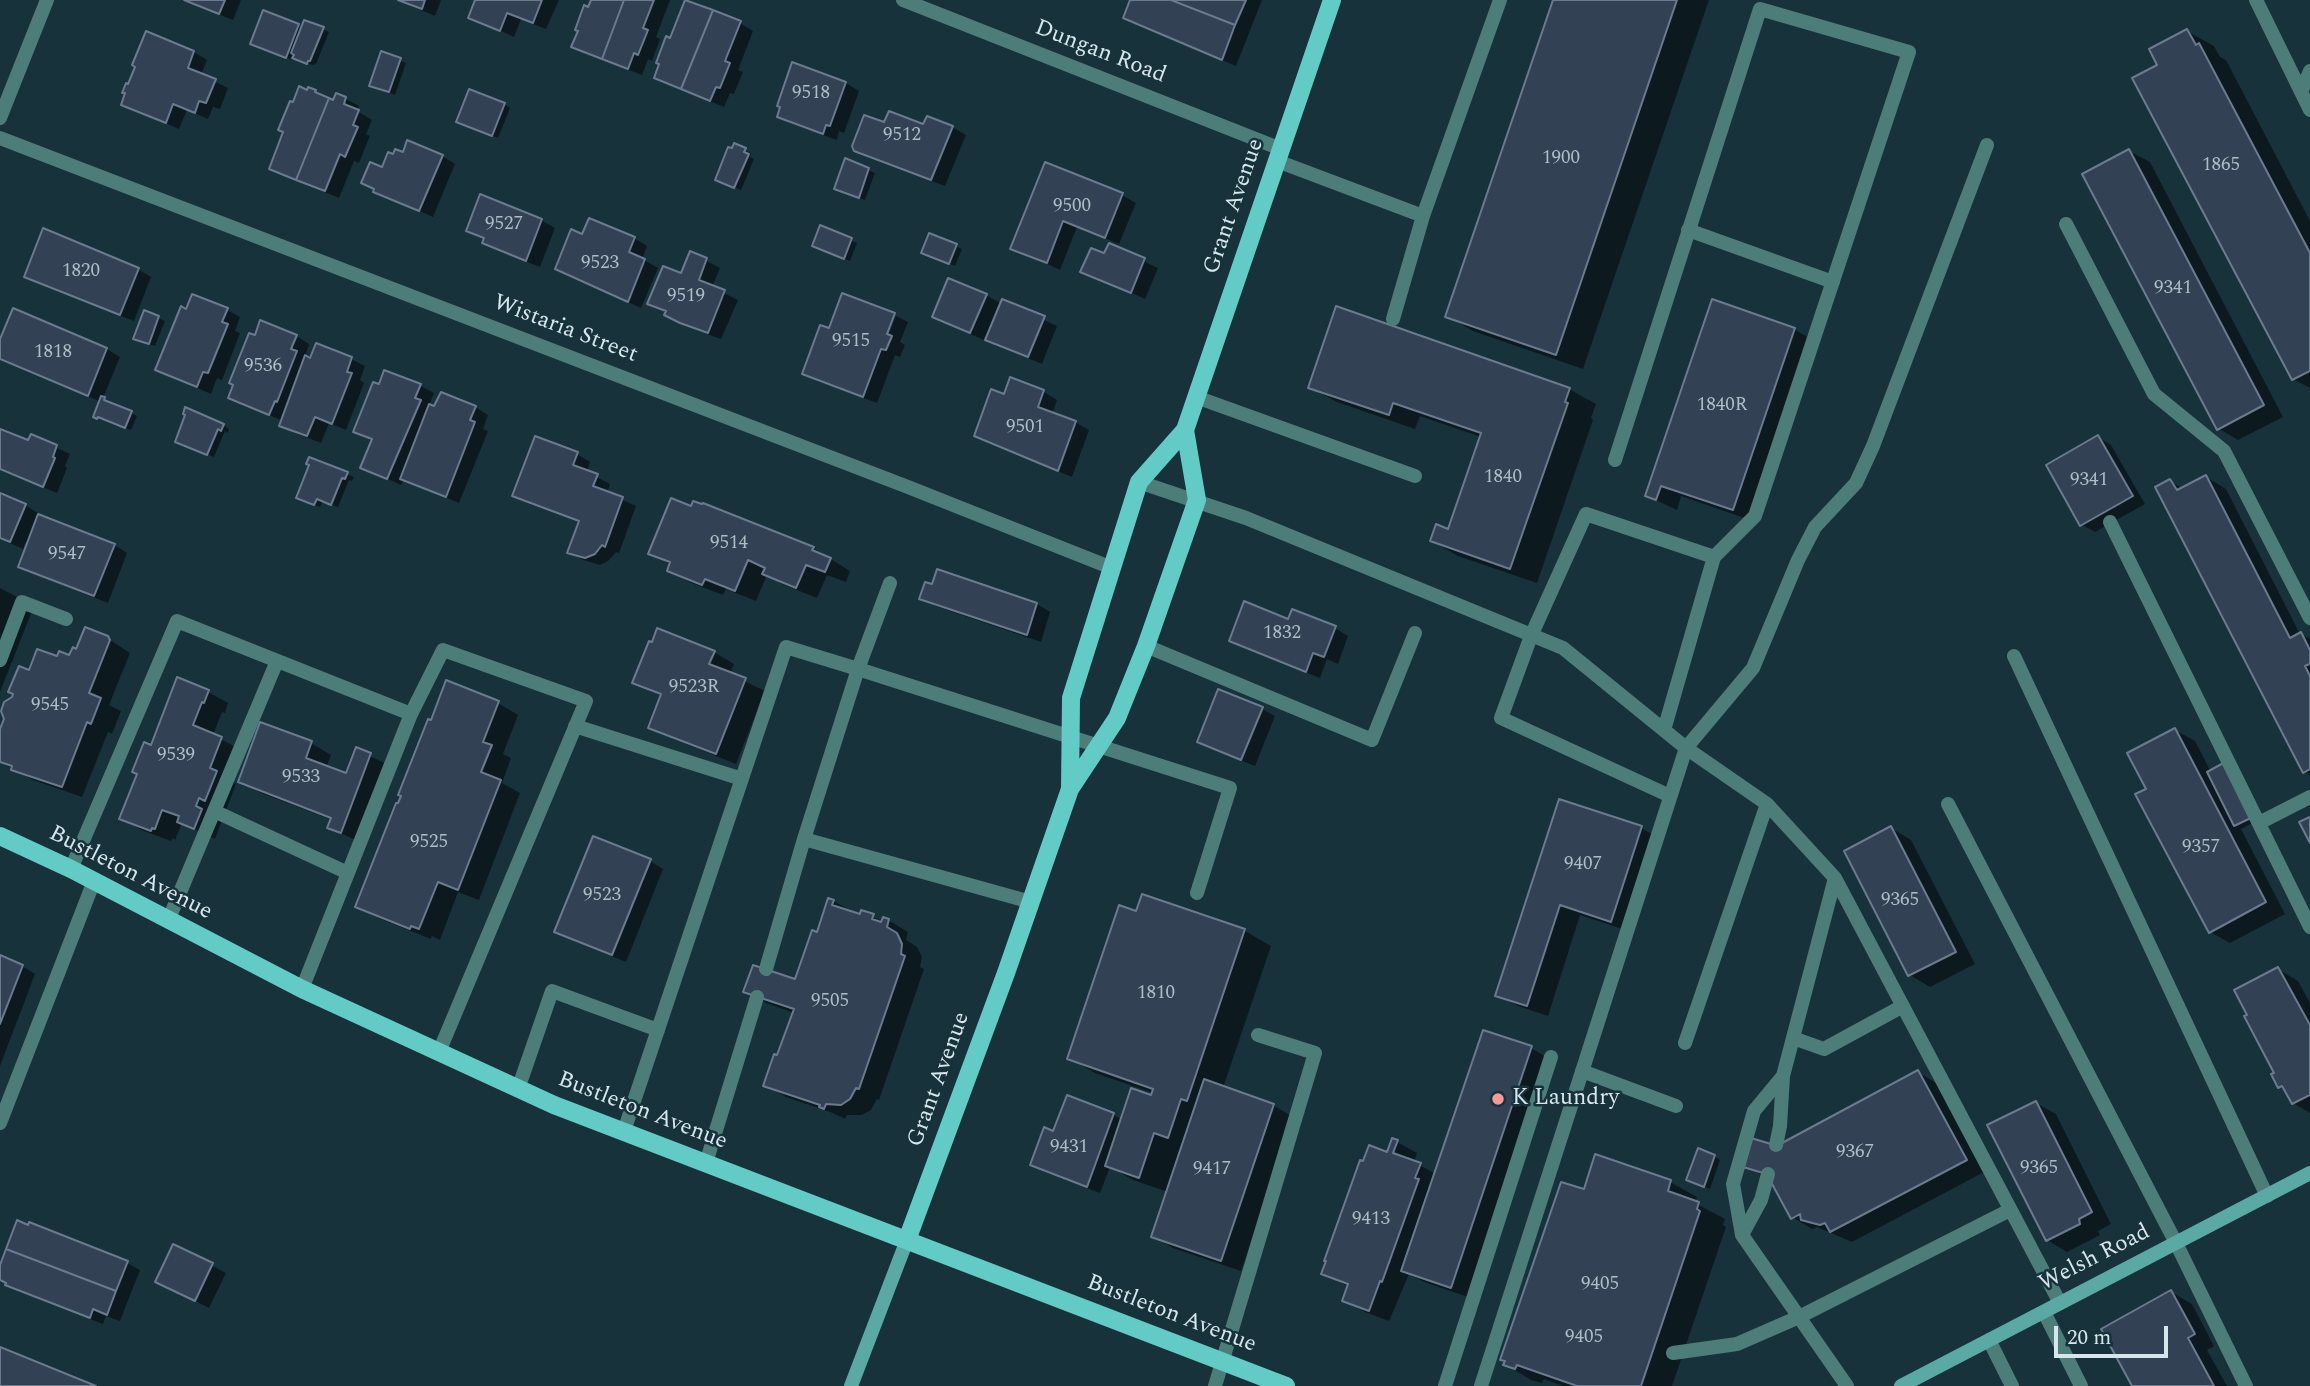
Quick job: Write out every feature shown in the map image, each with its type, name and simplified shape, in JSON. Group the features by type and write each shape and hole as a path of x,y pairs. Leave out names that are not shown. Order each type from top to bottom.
{"main road":[{"name":"Grant Avenue","path":"1070,789 1071,698 1139,482 1185,430 1332,0"},
{"name":"Grant Avenue","path":"851,1386 1031,902 1070,789 1117,718 1146,646 1197,500 1185,430"},
{"name":"Bustleton Avenue","path":"0,836 71,869 302,989 518,1089 1286,1386"},
{"name":"Welsh Road","path":"1902,1385 2310,1173"}],"street":[{"path":"0,118 47,0"},
{"name":"Dungan Road","path":"903,0 1423,216"},
{"path":"1392,319 1423,216 1500,0"},
{"path":"2256,0 2310,110"},
{"path":"1615,460 1759,9 1909,52 1755,516 1714,557 1664,730"},
{"path":"2301,92 2310,71"},
{"name":"Wistaria Street","path":"0,138 908,486 1112,568"},
{"path":"1481,1386 1686,748 1753,668 1798,560 1815,527 1856,483 1873,446 1987,145"},
{"path":"2066,224 2154,394 2224,451 2310,618"},
{"path":"1688,230 1833,282"},
{"path":"1196,397 1415,476"},
{"path":"1139,482 1197,500 1563,648 1686,748 1766,804 1835,878 2060,1303"},
{"path":"1670,796 1501,718 1531,636 1586,514 1714,557"},
{"path":"2110,522 2310,927"},
{"path":"765,969 858,669 890,583"},
{"path":"0,660 22,602 66,619"},
{"path":"71,869 177,621 411,714"},
{"path":"1146,646 1372,740 1415,633"},
{"path":"624,1131 786,647 1230,788 1197,893"},
{"path":"302,989 411,714 443,650 586,701 439,1052"},
{"path":"2014,656 2267,1196"},
{"path":"167,921 277,661"},
{"path":"575,726 742,779"},
{"path":"2259,823 2310,797"},
{"path":"1685,1043 1766,804"},
{"path":"1948,804 2176,1243 2246,1386"},
{"path":"214,810 348,873"},
{"path":"804,839 1031,902"},
{"path":"1776,1145 1783,1076 1835,878"},
{"path":"0,1123 94,881"},
{"path":"518,1089 552,991 658,1030"},
{"path":"706,1163 757,997"},
{"path":"1793,1038 1825,1049 1903,1006"},
{"path":"1216,1386 1315,1053 1258,1035"},
{"path":"1445,1386 1552,1057"},
{"path":"1582,1071 1676,1106"},
{"path":"1783,1076 1754,1111 1733,1184 1742,1235 1847,1386"},
{"path":"1742,1235 1761,1200 1768,1174"},
{"path":"1673,1353 1737,1344 1799,1317 2010,1210"},
{"path":"2043,1312 2081,1386"},
{"path":"1989,1340 2012,1386"}],"building":[{"path":"184,0 225,0 219,14"},
{"path":"398,0 425,0 422,9"},
{"path":"475,0 542,0 533,23 507,13 500,31 468,18"},
{"path":"591,0 624,0 602,59 571,47 584,5 588,7"},
{"path":"624,0 654,0 643,28 648,30 638,55 634,53 628,69 602,59"},
{"path":"685,0 713,10 681,89 654,78 659,64 656,63 666,36 670,38"},
{"path":"1130,0 1171,0 1235,25 1222,60 1123,18"},
{"path":"1171,0 1246,0 1235,25"},
{"path":"1553,0 1677,0 1556,355 1445,317"},
{"path":"263,10 299,24 286,58 250,44"},
{"path":"713,10 741,21 725,61 730,63 720,88 716,87 710,101 681,89"},
{"path":"304,20 324,27 307,64 292,58 294,55 291,53"},
{"path":"2187,29 2196,45 2199,43 2310,253 2310,371 2292,380 2132,78 2157,65 2149,49"},
{"path":"146,31 194,51 188,68 216,79 206,103 199,101 195,113 173,104 166,123 121,105 125,93 122,93 135,67 132,65"},
{"path":"381,51 401,58 389,92 369,86"},
{"path":"792,62 846,82 830,126 826,125 823,134 777,117 780,107 777,106"},
{"path":"299,86 316,90 315,92 329,98 296,180 269,169 283,132 278,130"},
{"path":"469,89 505,103 492,136 456,122"},
{"path":"336,93 346,97 344,104 359,110 353,125 358,127 345,157 340,154 325,191 296,180 329,98 333,100"},
{"path":"889,111 923,124 927,116 953,126 931,180 854,151 852,146 864,115 884,122"},
{"path":"407,140 443,155 419,211 373,192 374,189 361,183 370,162 382,167 388,152 393,154 395,149 403,152"},
{"path":"734,143 746,148 744,152 749,154 734,188 715,180 728,147 732,148"},
{"path":"2129,149 2264,405 2217,430 2082,174"},
{"path":"845,158 869,168 859,198 834,189"},
{"path":"1045,162 1123,193 1105,238 1063,221 1047,263 1010,249"},
{"path":"480,194 542,219 526,261 482,243 484,238 466,231"},
{"path":"589,218 635,237 629,252 645,259 628,302 555,269 571,229 582,234"},
{"path":"820,225 852,238 844,259 812,246"},
{"path":"43,228 139,268 120,315 24,277"},
{"path":"929,233 957,244 949,264 921,253"},
{"path":"1109,243 1145,258 1131,293 1080,272 1091,248 1104,253"},
{"path":"690,251 707,258 699,280 725,290 708,333 680,323 664,315 666,311 647,304 663,266 681,273"},
{"path":"948,278 987,294 970,333 932,317"},
{"path":"842,293 895,313 887,334 892,336 886,350 881,349 863,397 802,374 820,325 829,328"},
{"path":"192,294 228,308 222,322 228,324 208,373 203,372 197,387 155,370 181,306 186,309"},
{"path":"1002,299 1045,316 1028,357 985,340"},
{"path":"1712,299 1795,328 1733,510 1661,486 1656,500 1645,496"},
{"path":"1336,306 1570,388 1565,402 1568,403 1510,569 1430,541 1436,524 1448,529 1481,433 1393,403 1389,415 1308,388"},
{"path":"13,308 107,348 88,396 0,359 0,339"},
{"path":"144,310 159,316 149,344 133,339"},
{"path":"260,320 297,335 291,349 297,351 277,402 275,401 269,415 228,398 233,385 229,383 249,333 255,335"},
{"path":"316,343 352,357 347,372 352,373 332,424 315,417 307,436 279,426 305,355 310,358"},
{"path":"384,370 421,384 415,398 421,400 387,479 360,468 372,439 353,432 373,382 379,384"},
{"path":"1010,377 1044,390 1038,407 1076,421 1058,471 974,436 991,389 1004,394"},
{"path":"441,392 476,406 470,420 475,422 446,497 400,479 429,404 434,406"},
{"path":"101,396 105,397 104,400 132,411 125,428 93,417"},
{"path":"185,407 224,424 221,431 218,429 207,455 175,442 185,415"},
{"path":"0,429 28,440 31,434 57,445 53,457 55,458 43,487 0,469"},
{"path":"2098,435 2133,496 2080,526 2046,465"},
{"path":"535,436 578,452 573,465 598,474 593,486 623,497 605,547 602,545 595,554 585,558 567,553 579,521 512,496"},
{"path":"309,457 348,472 345,479 342,478 331,505 317,499 314,505 296,498 309,465 306,464"},
{"path":"2206,475 2290,638 2301,632 2310,650 2310,664 2305,666 2310,676 2310,769 2303,773 2155,487 2170,479 2177,490"},
{"path":"0,493 26,504 10,542 0,538"},
{"path":"671,498 691,506 693,501 703,503 814,547 812,550 831,558 825,572 806,565 796,588 762,574 765,568 748,560 735,591 705,579 702,585 667,571 670,562 648,554"},
{"path":"38,514 115,544 94,596 18,567"},
{"path":"937,569 1037,603 1027,635 919,599 925,582 932,584"},
{"path":"1244,601 1288,619 1292,609 1336,626 1324,657 1313,653 1306,672 1229,641"},
{"path":"85,627 108,636 110,640 89,693 101,698 91,724 87,722 62,787 11,770 12,766 0,762 0,729 4,719 1,711 4,702 12,697 13,694 8,692 19,666 29,670 37,649 57,656 59,651 69,655 73,647 76,649"},
{"path":"657,628 715,651 709,664 746,678 716,754 648,728 661,694 632,683"},
{"path":"177,677 209,690 193,725 222,737 210,768 217,771 205,801 199,798 196,806 202,809 194,829 177,822 179,816 162,810 155,829 152,828 151,831 119,819 137,774 132,772 144,742 151,745"},
{"path":"446,680 499,701 483,742 492,745 481,772 501,780 458,890 438,882 419,929 411,926 410,929 355,907 401,796 398,795 428,719 431,720"},
{"path":"1218,689 1263,707 1241,760 1197,742"},
{"path":"260,722 312,741 306,758 346,773 356,747 371,753 341,833 327,828 331,818 238,782"},
{"path":"2175,728 2266,902 2209,933 2135,794 2146,789 2127,753"},
{"path":"2227,761 2255,816 2234,826 2207,772"},
{"path":"1559,799 1642,826 1611,922 1560,905 1527,1006 1495,996"},
{"path":"2310,817 2310,843 2299,822"},
{"path":"1891,826 1956,952 1908,976 1844,851"},
{"path":"593,836 651,859 612,955 554,932"},
{"path":"1142,894 1245,929 1187,1101 1181,1099 1168,1138 1154,1133 1139,1178 1105,1166 1131,1088 1151,1095 1153,1089 1067,1059 1119,905 1136,911"},
{"path":"828,898 834,900 832,905 860,914 861,910 874,914 872,919 881,922 883,917 889,919 887,927 897,933 902,944 901,954 905,956 859,1089 856,1088 850,1099 841,1105 826,1104 824,1109 819,1107 820,1105 763,1086 794,1009 743,992 753,965 795,979 812,930 817,932"},
{"path":"0,955 23,965 0,1024"},
{"path":"2278,967 2310,1025 2310,1095 2292,1104 2282,1086 2278,1088 2271,1074 2274,1073 2244,1016 2247,1015 2234,990"},
{"path":"1483,1030 1532,1046 1451,1288 1401,1271"},
{"path":"1918,1070 1967,1160 1830,1232 1825,1223 1820,1225 1801,1220 1800,1214 1791,1219 1771,1182 1773,1176 1743,1167 1751,1138 1781,1147 1782,1143"},
{"path":"1204,1079 1274,1104 1221,1261 1151,1237"},
{"path":"1067,1095 1114,1113 1087,1187 1030,1165 1044,1127 1053,1131"},
{"path":"2036,1101 2092,1212 2079,1219 2080,1224 2046,1241 1987,1125"},
{"path":"1392,1138 1398,1140 1393,1153 1421,1163 1415,1178 1419,1179 1369,1311 1342,1301 1348,1284 1321,1274 1360,1160 1363,1161 1369,1145 1387,1152"},
{"path":"1698,1148 1715,1155 1704,1187 1686,1180"},
{"path":"1595,1154 1671,1180 1668,1191 1699,1202 1697,1209 1700,1211 1641,1386 1577,1386 1517,1365 1515,1369 1503,1365 1505,1361 1500,1360 1561,1182 1584,1189"},
{"path":"17,1220 28,1225 29,1222 128,1261 116,1291 6,1249"},
{"path":"173,1244 213,1263 195,1301 155,1282"},
{"path":"6,1249 116,1291 107,1315 93,1309 90,1318 5,1285 6,1283 0,1280 0,1265"},
{"path":"2171,1290 2195,1334 2188,1338 2214,1386 2132,1386 2101,1329"},
{"path":"0,1347 96,1386 0,1386"}],"place":[{"name":"K Laundry","path":"1498,1099"}]}
